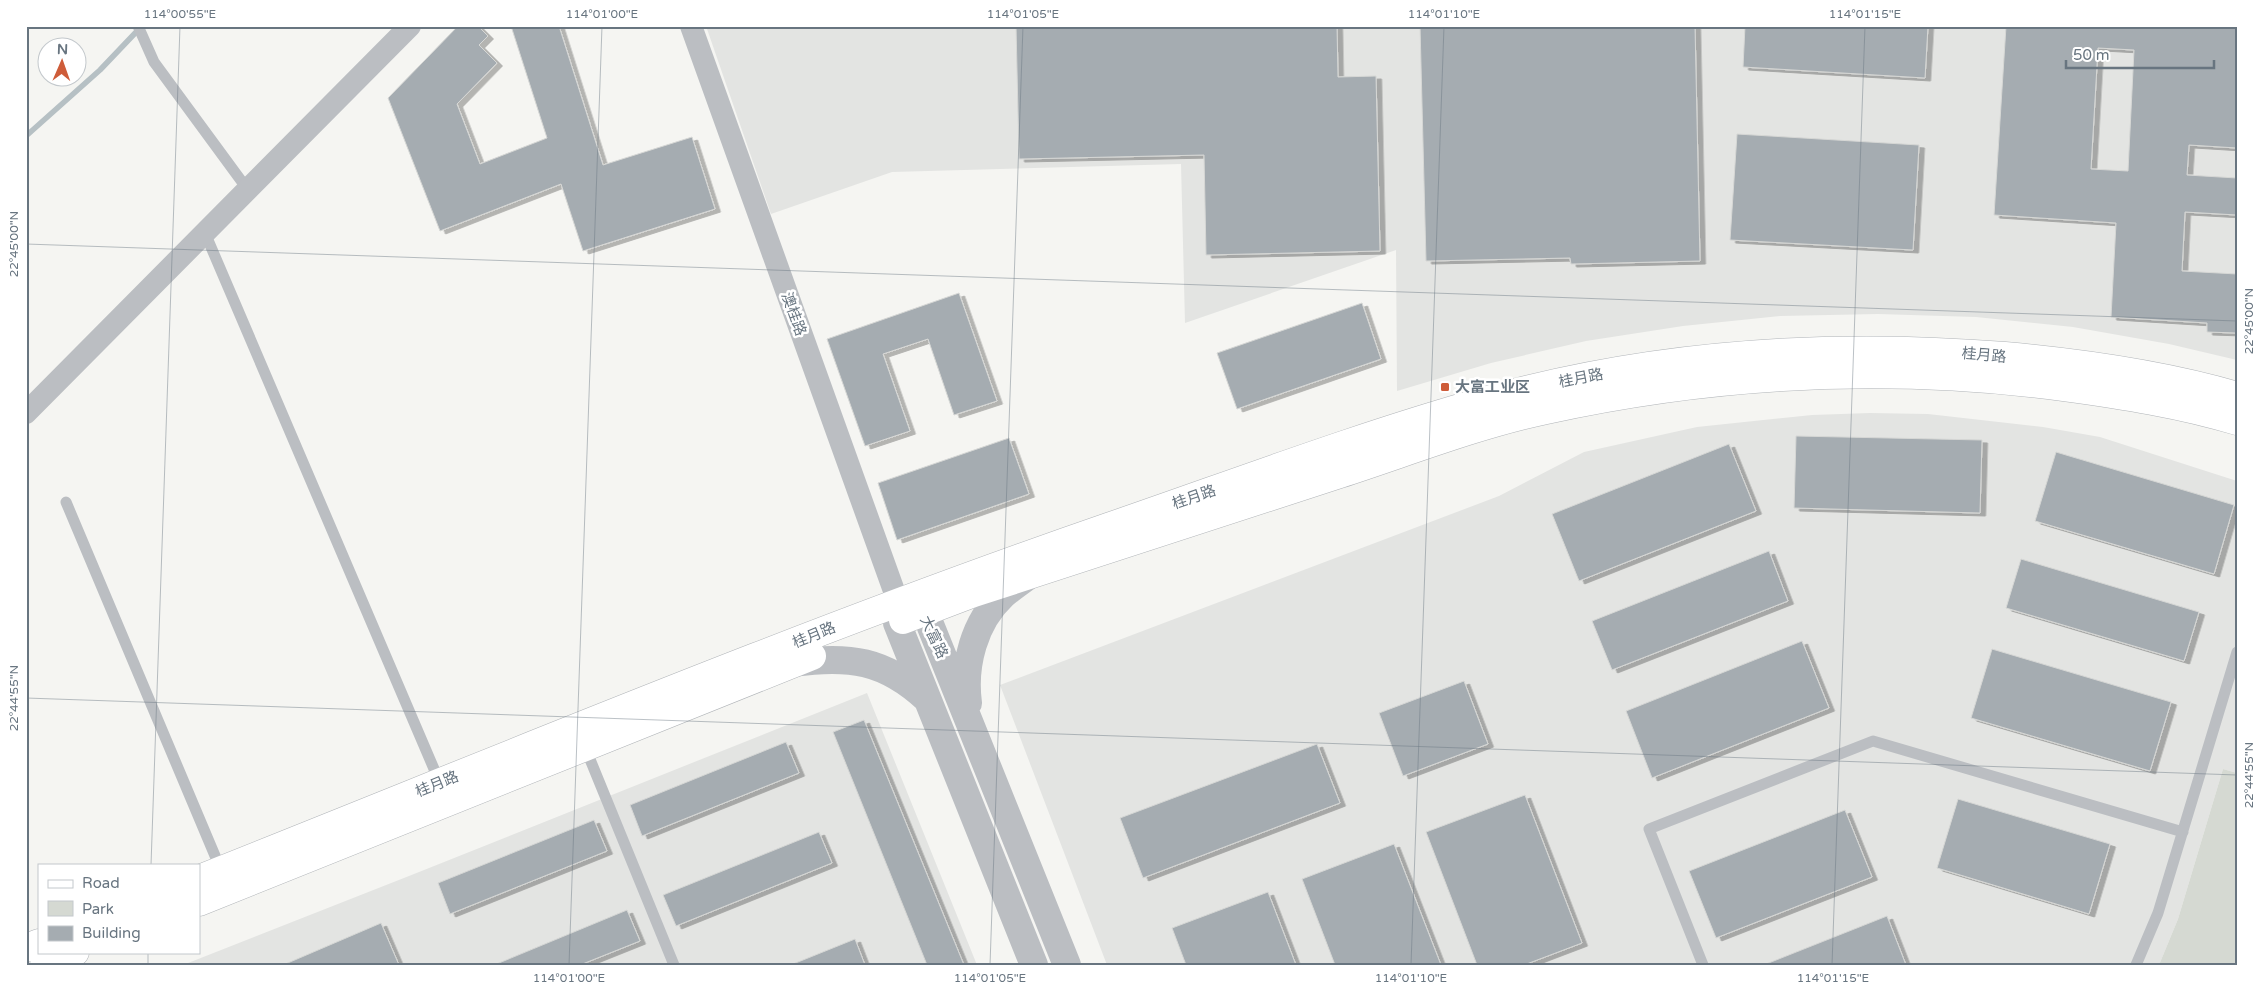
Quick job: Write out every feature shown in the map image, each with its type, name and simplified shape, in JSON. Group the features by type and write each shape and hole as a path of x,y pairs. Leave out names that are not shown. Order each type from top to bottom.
{"main road":[{"name":"桂月路","path":"200,902 793,664 967,575 1388,430 1487,400 1568,380 1677,361 1766,352 1860,349 1952,352 2042,360 2127,372 2210,388 2237,396"},
{"name":"桂月路","path":"926,612 1028,576 1448,438 1542,411 1640,391 1724,380 1805,374 1909,374 2017,381 2111,394 2204,411 2237,421"},
{"name":"桂月路","path":"210,875 440,783 897,612"},
{"path":"26,948 38,942"},
{"path":"44,965 70,954"}],"street":[{"path":"26,413 410,26"},
{"name":"澳桂路","path":"691,26 897,612"},
{"path":"971,725 967,694 968,666 973,641 985,617 1002,596 1028,576"},
{"name":"大富路","path":"1034,965 928,700 897,612 926,612 1067,965"},
{"path":"793,664 820,659 846,659 870,663 890,671 909,683 928,700"},
{"path":"964,788 992,777"}],"lane":[{"path":"138,26 154,62 248,190"},
{"path":"205,233 440,783"},
{"path":"66,502 210,875"},
{"path":"2136,965 2158,913 2237,652"},
{"path":"1703,965 1649,829 1873,741 2183,832"},
{"path":"585,747 674,965"}],"shaded area":[{"path":"706,26 2237,26 2237,360 2169,344 2073,327 1976,317 1878,314 1780,316 1683,326 1586,341 1491,363 1397,391 1396,250 1185,323 1181,164 892,172 771,214"},
{"path":"1928,414 2043,427 2100,437 2237,481 2237,773 2223,769 2178,919 2159,965 1107,965 1000,685 1499,496 1584,452 1697,427 1812,415"},
{"path":"867,693 977,965 183,965 409,876"}],"green space":[{"path":"2223,769 2237,773 2237,965 2159,965 2178,919"}],"building":[{"path":"458,26 478,26 488,36 479,45 497,63 457,104 480,164 547,138 511,26 559,26 603,165 692,137 715,209 583,251 561,184 440,231 388,98"},
{"path":"1016,26 1337,26 1338,77 1376,76 1380,251 1206,255 1204,155 1019,159"},
{"path":"1420,26 1695,26 1700,261 1571,264 1570,258 1426,261"},
{"path":"1745,26 1928,26 1925,78 1743,67"},
{"path":"2006,26 2237,26 2237,148 2189,145 2187,175 2237,178 2237,215 2185,212 2182,271 2237,274 2237,333 2207,332 2207,323 2111,317 2116,223 1994,215","holes":["2098,48 2134,50 2128,171 2091,169"]},
{"path":"1737,134 1919,145 1913,250 1730,240"},
{"path":"959,293 997,401 954,415 928,339 883,354 910,431 865,446 827,339"},
{"path":"1362,303 1381,359 1237,409 1217,353"},
{"path":"1796,436 1982,440 1980,513 1794,508"},
{"path":"1009,438 1029,494 897,540 878,483"},
{"path":"1729,444 1756,511 1579,581 1552,514"},
{"path":"2056,452 2234,505 2214,574 2035,521"},
{"path":"1769,551 1788,601 1612,670 1592,621"},
{"path":"2021,559 2199,612 2184,661 2006,608"},
{"path":"1802,641 1829,708 1652,778 1626,711"},
{"path":"1992,649 2171,702 2150,771 1971,718"},
{"path":"1464,681 1488,744 1403,776 1379,713"},
{"path":"864,720 964,965 927,965 833,732"},
{"path":"786,742 799,773 642,836 630,805"},
{"path":"1317,744 1340,803 1143,878 1120,818"},
{"path":"1525,795 1582,943 1524,965 1477,965 1426,832"},
{"path":"1958,799 2110,844 2089,914 1937,868"},
{"path":"1845,810 1872,877 1716,938 1689,871"},
{"path":"594,820 607,851 450,914 438,883"},
{"path":"819,832 832,863 676,926 663,895"},
{"path":"1394,844 1441,965 1335,965 1302,879"},
{"path":"1268,892 1296,965 1186,965 1172,928"},
{"path":"627,910 640,941 580,965 494,965"},
{"path":"1887,916 1906,965 1766,965 1766,964"},
{"path":"381,923 399,965 283,965"},
{"path":"855,939 865,965 793,964"}],"waterway":[{"path":"26,136 100,70 139,29"}],"place":[{"name":"大富工业区","path":"1445,387"}]}
